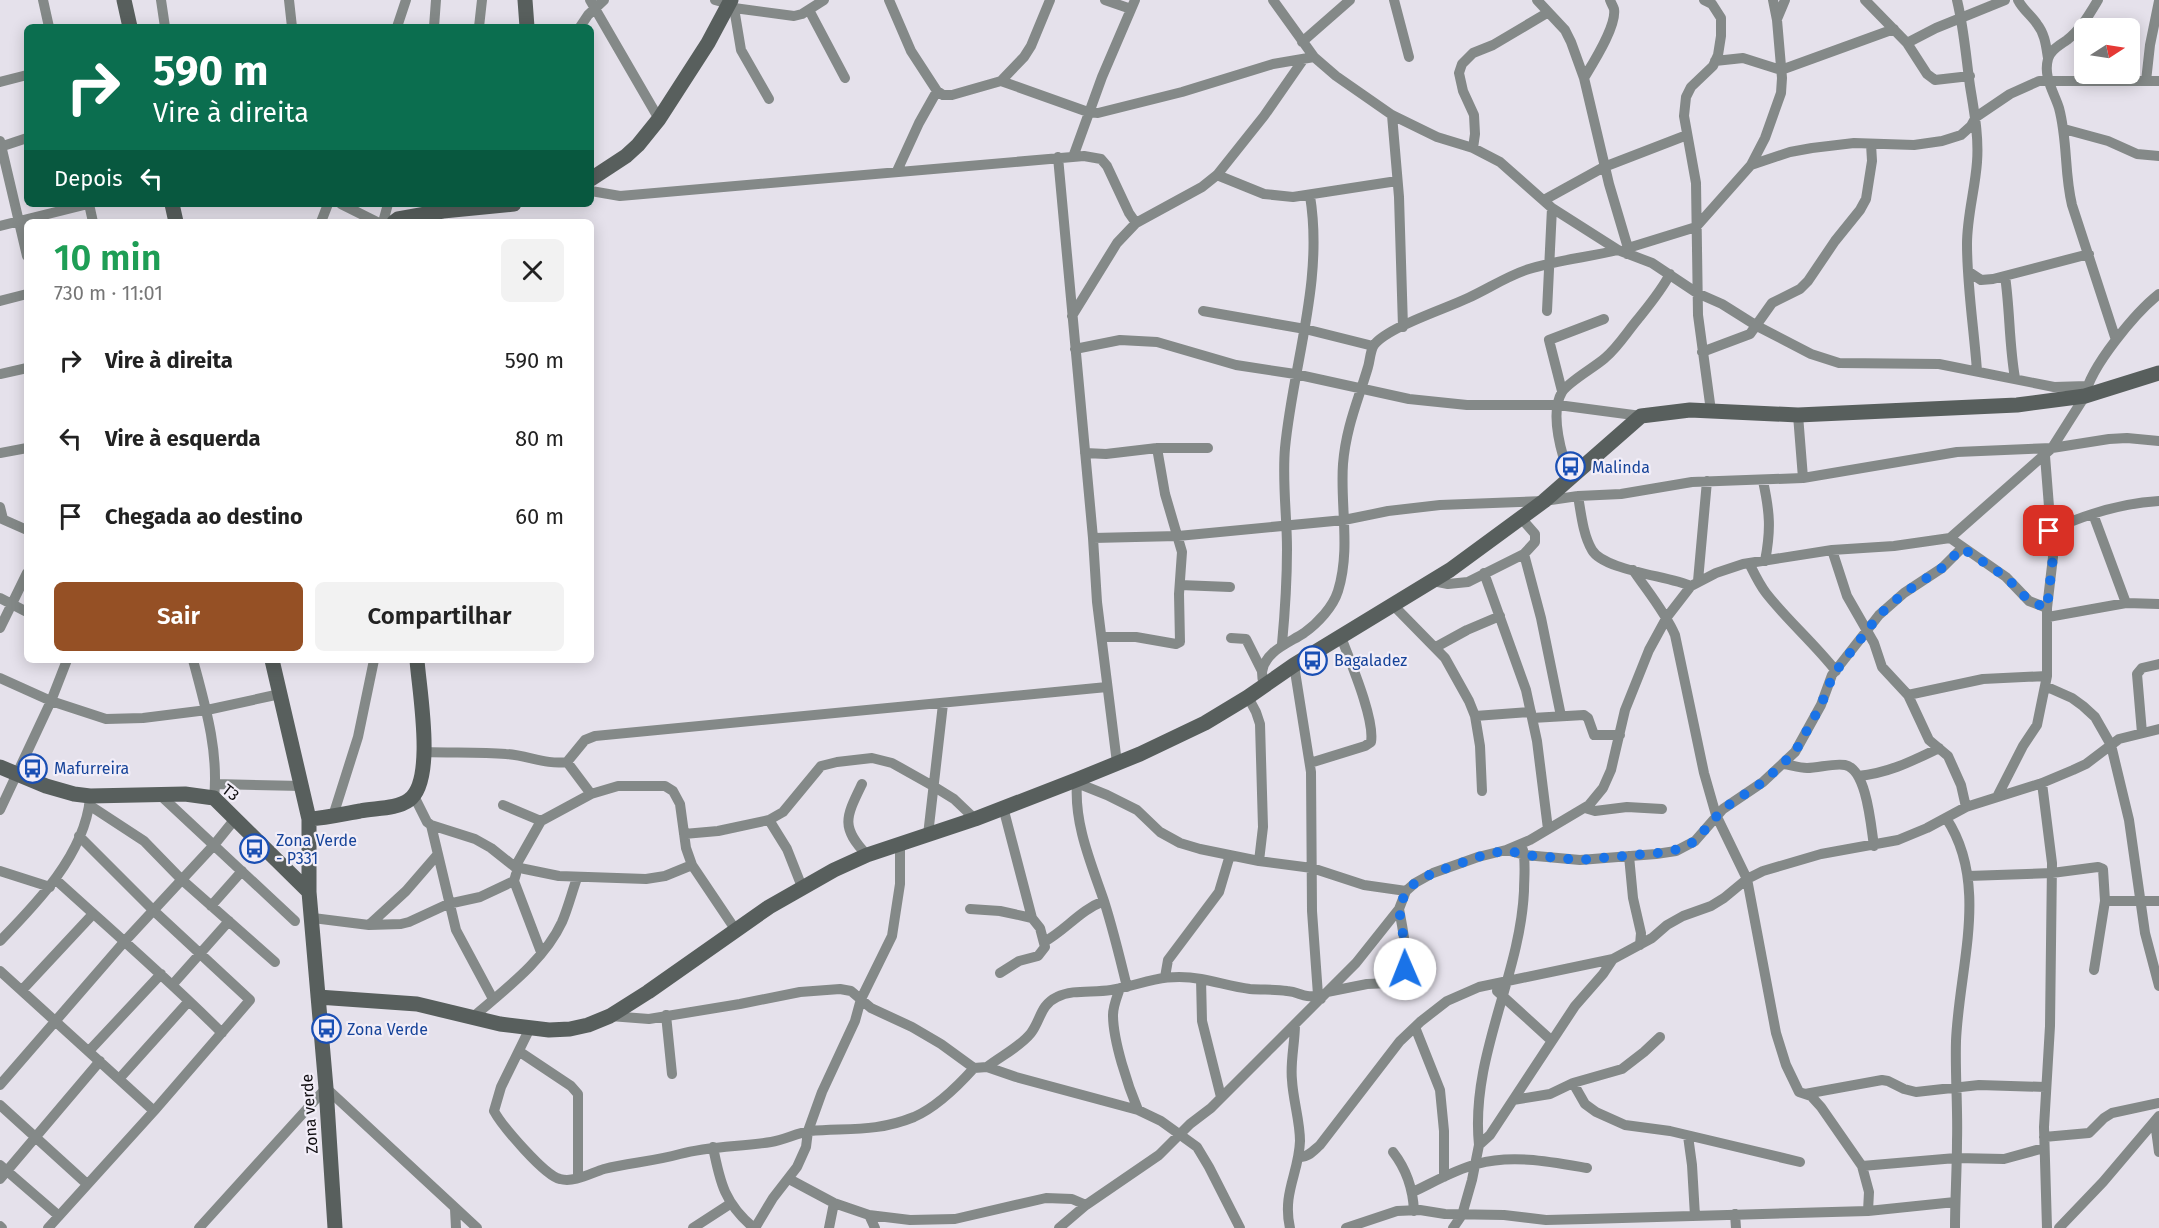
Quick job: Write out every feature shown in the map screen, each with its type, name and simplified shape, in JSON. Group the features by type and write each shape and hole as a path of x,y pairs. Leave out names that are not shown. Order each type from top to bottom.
{"street":[{"path":"43,0 48,24"},
{"path":"124,0 129,24"},
{"path":"161,0 165,24"},
{"path":"289,0 292,24"},
{"path":"398,24 406,0"},
{"path":"434,24 436,0"},
{"path":"479,24 482,0"},
{"path":"525,0 527,24"},
{"path":"582,24 593,4 604,0"},
{"path":"727,3 794,15 809,10 824,0"},
{"path":"889,0 911,51 937,91 943,95 952,95 1001,81 1024,57 1050,0"},
{"path":"1073,157 1088,112 1133,4 1106,0"},
{"path":"1273,0 1302,42 1309,58 1392,115 1437,137 1473,148 1500,162 1548,204 1625,250 1652,263 1697,293 1722,304 1757,326 1811,354 1839,363 1939,364 2054,387 2086,391"},
{"path":"1302,42 1350,0"},
{"path":"1394,0 1409,57"},
{"path":"1537,0 1565,30 1584,78 1625,250"},
{"path":"1584,78 1613,19 1612,5 1620,0"},
{"path":"1704,0 1712,4 1720,18 1721,36 1718,55 1715,62 1686,97 1684,116 1696,183 1697,293 1702,352 1711,411"},
{"path":"273,663 309,819 309,892 318,997 417,1004 501,1024 549,1030 588,1025 610,1016 648,992 735,929 802,887 867,855 975,819 1077,781 1205,723 1248,697 1263,678 1267,661 1282,644 1315,624 1337,594 1344,562 1343,464 1346,440 1349,422 1373,346 1391,333 1471,297 1513,275 1548,265 1625,250 1696,227 1751,165 1766,138 1779,103 1782,78 1773,0"},
{"path":"1777,20 1785,0"},
{"path":"1865,0 1907,43 1927,74 1935,80 1970,76"},
{"path":"1958,0 1977,117 1977,161 1968,220 1969,272 1977,371"},
{"path":"1907,43 2005,0"},
{"path":"2018,0 2026,14 2039,27 2045,39 2048,80 2064,129 2068,189 2089,254 2093,276 2116,340"},
{"path":"2048,58 2055,48 2083,26 2098,0"},
{"path":"2146,81 2150,45 2159,1"},
{"path":"727,3 741,50 769,99"},
{"path":"594,177 632,151 659,119 702,53 727,3"},
{"path":"593,4 659,119"},
{"path":"809,10 845,78"},
{"path":"1473,148 1474,116 1463,91 1459,73 1461,64 1473,53 1493,45 1547,13"},
{"path":"1715,62 1743,58 1781,70 1894,29"},
{"path":"1001,81 1088,112 1098,113 1182,92 1273,64 1309,58"},
{"path":"1072,316 1117,243 1137,223 1217,175 1309,58"},
{"path":"0,82 24,76"},
{"path":"1751,165 1803,149 1871,144 1914,145 1942,141 1961,135 1977,117 2018,90 2048,80 2159,81"},
{"path":"897,171 937,91"},
{"path":"1392,115 1403,327"},
{"path":"2064,129 2108,141 2137,154 2159,156"},
{"path":"1548,204 1604,167 1687,135"},
{"path":"24,139 0,145 24,243"},
{"path":"1702,352 1750,334 1772,303 1800,289 1820,265 1866,199 1872,161 1871,144"},
{"path":"594,192 620,196 1084,156 1101,159 1107,166 1137,223"},
{"path":"1058,157 1102,637 1117,763"},
{"path":"1217,175 1264,194 1293,198 1360,185 1397,181"},
{"path":"1282,644 1287,548 1284,457 1295,374 1310,298 1314,243 1310,196"},
{"path":"1547,311 1548,204"},
{"path":"27,219 76,207"},
{"path":"347,207 371,219"},
{"path":"398,219 469,207"},
{"path":"0,226 24,220"},
{"path":"1969,272 1981,280 2089,254"},
{"path":"1562,391 1605,358 1624,339 1661,291 1670,274"},
{"path":"2005,276 2009,303 2010,347 2015,378"},
{"path":"1059,1228 1086,1205 1150,1162 1221,1097 1356,963 1399,909 1406,891 1415,883 1433,873 1522,843 1589,805 1603,788 1611,770 1625,710 1638,677 1667,617 1694,583 1716,573 1749,563 1832,550 1894,546 1950,538 2048,452 2116,340 2146,305 2159,294"},
{"path":"0,301 24,295"},
{"path":"1203,311 1305,329 1373,346"},
{"path":"1570,478 1560,449 1557,427 1558,405 1562,391 1550,340 1604,319"},
{"path":"1075,349 1120,340 1146,341 1236,365 1295,374 1409,399 1458,405 1558,405 1641,416 1690,410 1798,415 2007,406 2042,403 2156,376"},
{"path":"0,374 24,369"},
{"path":"1798,415 1803,478"},
{"path":"1263,678 1294,665 1433,581 1544,501 1641,416"},
{"path":"1094,538 1178,536 1344,520 1388,511 1440,505 1544,501 1578,496 1622,494 1707,481 1803,478 1937,454 1989,450 2048,452 2109,439 2159,441"},
{"path":"1085,453 1117,453 1157,448 1208,448"},
{"path":"1102,637 1136,637 1176,644 1180,642 1182,559 1178,536 1165,494 1157,448"},
{"path":"0,453 24,449"},
{"path":"1998,795 2023,746 2037,725 2046,681 2048,613 2053,557 2049,531 2048,452"},
{"path":"1694,583 1707,481"},
{"path":"1763,481 1770,516 1766,561"},
{"path":"1578,496 1591,549 1597,557 1633,570 1694,583"},
{"path":"2049,531 2120,506 2159,501"},
{"path":"0,507 1,519 24,529"},
{"path":"2093,514 2126,603"},
{"path":"1433,581 1458,584 1468,582 1524,554 1535,542 1535,534 1521,518"},
{"path":"1950,538 2006,577 2029,601 2048,613 2126,603 2159,604"},
{"path":"1506,850 1525,855 1580,860 1656,854 1685,847 1695,841 1716,815 1763,782 1795,752 1821,705 1836,671 1879,615 1904,593 1942,568 1962,548"},
{"path":"1832,550 1847,596 1886,673 1908,695 1929,740 1948,756 1966,807"},
{"path":"1524,554 1561,716"},
{"path":"1749,563 1764,590 1796,628 1819,649 1836,671"},
{"path":"1633,570 1667,617 1675,635 1704,773 1716,815 1747,879 1776,1033 1792,1079 1799,1092 1811,1096 1821,1107 1862,1167 1869,1192 1868,1211"},
{"path":"1484,573 1526,690 1544,788 1548,829"},
{"path":"0,628 24,579"},
{"path":"1180,585 1230,587"},
{"path":"0,598 24,610"},
{"path":"1394,606 1445,658 1475,716 1480,746 1482,790"},
{"path":"1436,647 1500,616"},
{"path":"1310,763 1365,746 1371,742 1366,706 1341,637"},
{"path":"1231,638 1245,639 1263,678"},
{"path":"0,810 51,701 66,663"},
{"path":"194,663 211,734 214,791 302,786"},
{"path":"333,816 358,737 373,663"},
{"path":"309,819 392,806 407,802 414,796 420,786 425,752 417,663"},
{"path":"2142,733 2137,674 2142,668 2159,664"},
{"path":"1294,665 1310,763 1312,911 1322,995"},
{"path":"0,678 51,701 106,719 143,718 207,710 280,694"},
{"path":"1908,695 1983,679 2046,681 2095,717 2111,745 2129,820 2137,863 2145,933 2159,986"},
{"path":"567,762 585,740 595,736 1107,687"},
{"path":"1248,697 1260,724 1263,827 1259,861"},
{"path":"928,835 943,704"},
{"path":"1475,716 1584,715 1588,718 1594,735 1620,735"},
{"path":"1298,1157 1302,1158 1320,1145 1383,1063 1415,1027 1447,1001 1473,989 1491,984 1613,959 1640,945 1683,916 1711,906 1747,879 1762,871 1805,858 1898,840 1966,807 1998,795 2042,783 2086,764 2127,736 2159,729"},
{"path":"1858,776 1900,767 1939,748"},
{"path":"425,752 508,754 548,762 567,762"},
{"path":"684,834 718,831 769,820 783,812 816,772 826,764 859,759 882,760 933,786 954,799 975,819"},
{"path":"567,762 591,794"},
{"path":"1784,764 1807,768 1844,764 1851,767 1858,776 1869,815 1874,846"},
{"name":"T3","path":"0,767 90,801 214,791 235,819 309,892"},
{"path":"1077,781 1137,810 1160,832 1180,843 1259,861 1312,868 1364,885 1406,891"},
{"path":"1077,781 1078,810 1083,839 1104,901 1124,987 1113,1006 1113,1021 1124,1068 1138,1110"},
{"path":"2042,783 2051,839 2052,873 2050,1026 2045,1087 2044,1142 2047,1228"},
{"path":"542,952 514,881 516,867 541,821 591,794 618,786 652,784 673,790 680,804 684,834 692,865 735,929"},
{"path":"862,784 850,810 848,823 858,846 867,855"},
{"path":"159,794 295,921"},
{"path":"414,796 427,822 431,825 475,839 516,867 577,878 646,879 665,876 692,865"},
{"path":"0,941 53,883 66,864 79,836 90,801 144,841 181,879 275,962"},
{"path":"503,806 541,821"},
{"path":"1000,973 1019,962 1038,956 1043,952 1044,942 1040,927 1032,918 1003,807"},
{"path":"1585,808 1595,811 1627,807 1662,809"},
{"path":"1946,818 1960,842 1968,876 1969,910 1957,1024 1955,1228"},
{"path":"0,1085 235,819"},
{"path":"769,820 788,849 802,887"},
{"path":"431,825 456,930 493,999"},
{"path":"48,1228 250,1000 153,910 79,836"},
{"path":"1458,1223 1479,1145 1477,1128 1483,1076 1523,912 1525,855 1522,843"},
{"path":"713,1147 730,1204 738,1215 754,1228 797,1167 806,1147 808,1131 822,1092 855,1021 861,999 892,936 900,884 900,844"},
{"path":"369,925 405,891 438,854"},
{"path":"1165,977 1168,960 1219,892 1230,855"},
{"path":"1629,856 1633,898 1641,933 1640,945"},
{"path":"1968,876 2103,869 2105,901 2094,970"},
{"path":"0,871 53,883 93,914 173,984 222,1033"},
{"path":"211,906 242,871"},
{"path":"473,1017 524,972 542,952 562,923 577,878"},
{"path":"312,918 369,925 409,922 448,904 480,897 514,881"},
{"path":"1044,942 1061,932 1090,906 1104,901"},
{"path":"2105,901 2159,901"},
{"path":"969,909 999,911 1032,918"},
{"path":"530,1028 501,1088 494,1111 524,1149 553,1176 560,1180 578,1178 604,1169 713,1147 771,1142 808,1131 870,1129 916,1116 948,1094 974,1068 987,1066 1019,1045 1031,1034 1042,1009 1049,1001 1059,996 1124,987 1165,977 1201,979 1252,989 1292,991 1308,997 1367,984 1389,983 1400,979 1405,969 1399,909"},
{"path":"22,990 93,914"},
{"path":"173,984 229,921"},
{"path":"1479,1145 1490,1135 1575,1006 1613,959"},
{"path":"0,971 154,1111"},
{"path":"89,1051 161,974"},
{"path":"1201,979 1203,1021 1221,1097"},
{"path":"1491,984 1551,1041"},
{"path":"610,1016 649,1019 826,988 851,991 883,1014 941,1044 974,1068"},
{"name":"Zona verde","path":"318,997 335,1228"},
{"path":"119,1079 189,1001"},
{"path":"666,1015 672,1074"},
{"path":"1290,1228 1288,1197 1298,1157 1299,1133 1292,1079 1295,1024"},
{"path":"1415,1027 1440,1090 1444,1131 1444,1177"},
{"path":"1513,1100 1550,1094 1573,1083 1622,1069 1659,1037"},
{"path":"520,1052 572,1086 578,1094 578,1178"},
{"path":"59,1216 2,1172 100,1061"},
{"path":"987,1066 1016,1077 1138,1110 1161,1121 1197,1147 1240,1228"},
{"path":"1804,1094 1882,1080 1916,1092 1979,1085 2045,1087"},
{"path":"1573,1083 1585,1104 1609,1118 1632,1126 1670,1131 1800,1162"},
{"path":"200,1228 326,1088 477,1228"},
{"path":"1862,1167 1956,1158 2004,1159 2044,1142 2089,1133 2112,1113 2159,1103"},
{"path":"0,1105 87,1184"},
{"path":"2157,1119 2159,1152"},
{"path":"2059,1228 2103,1182 2157,1119"},
{"path":"1688,1136 1695,1216"},
{"path":"1394,1152 1402,1164 1413,1192 1414,1211"},
{"path":"1413,1192 1475,1164 1498,1160 1544,1161 1587,1168"},
{"path":"789,1179 834,1203 869,1215 940,1224 1046,1198 1072,1199 1086,1205"},
{"path":"1346,1228 1397,1211 1414,1211 1458,1223 1485,1214 1609,1223 1735,1214 1868,1211 1955,1202"},
{"path":"829,1228 834,1203"},
{"path":"693,1228 730,1204"},
{"path":"455,1209 456,1228"},
{"path":"1735,1214 1736,1228"},
{"path":"869,1215 875,1228"}],"place":[{"name":"Malinda","path":"1571,467"},
{"name":"Bagaladez","path":"1313,660"},
{"name":"Mafurreira","path":"33,768"},
{"name":"Zona Verde - P331","path":"255,849"},
{"name":"Zona Verde","path":"326,1029"}],"route":[{"path":"1405,969 1399,909 1406,891 1415,883 1433,873 1506,850 1525,855 1580,860 1656,854 1685,847 1695,841 1723,809 1763,782 1795,752 1821,705 1833,675 1866,630 1904,593 1942,568 1962,548 2006,577 2029,601 2047,608 2053,557 2049,531"}]}
